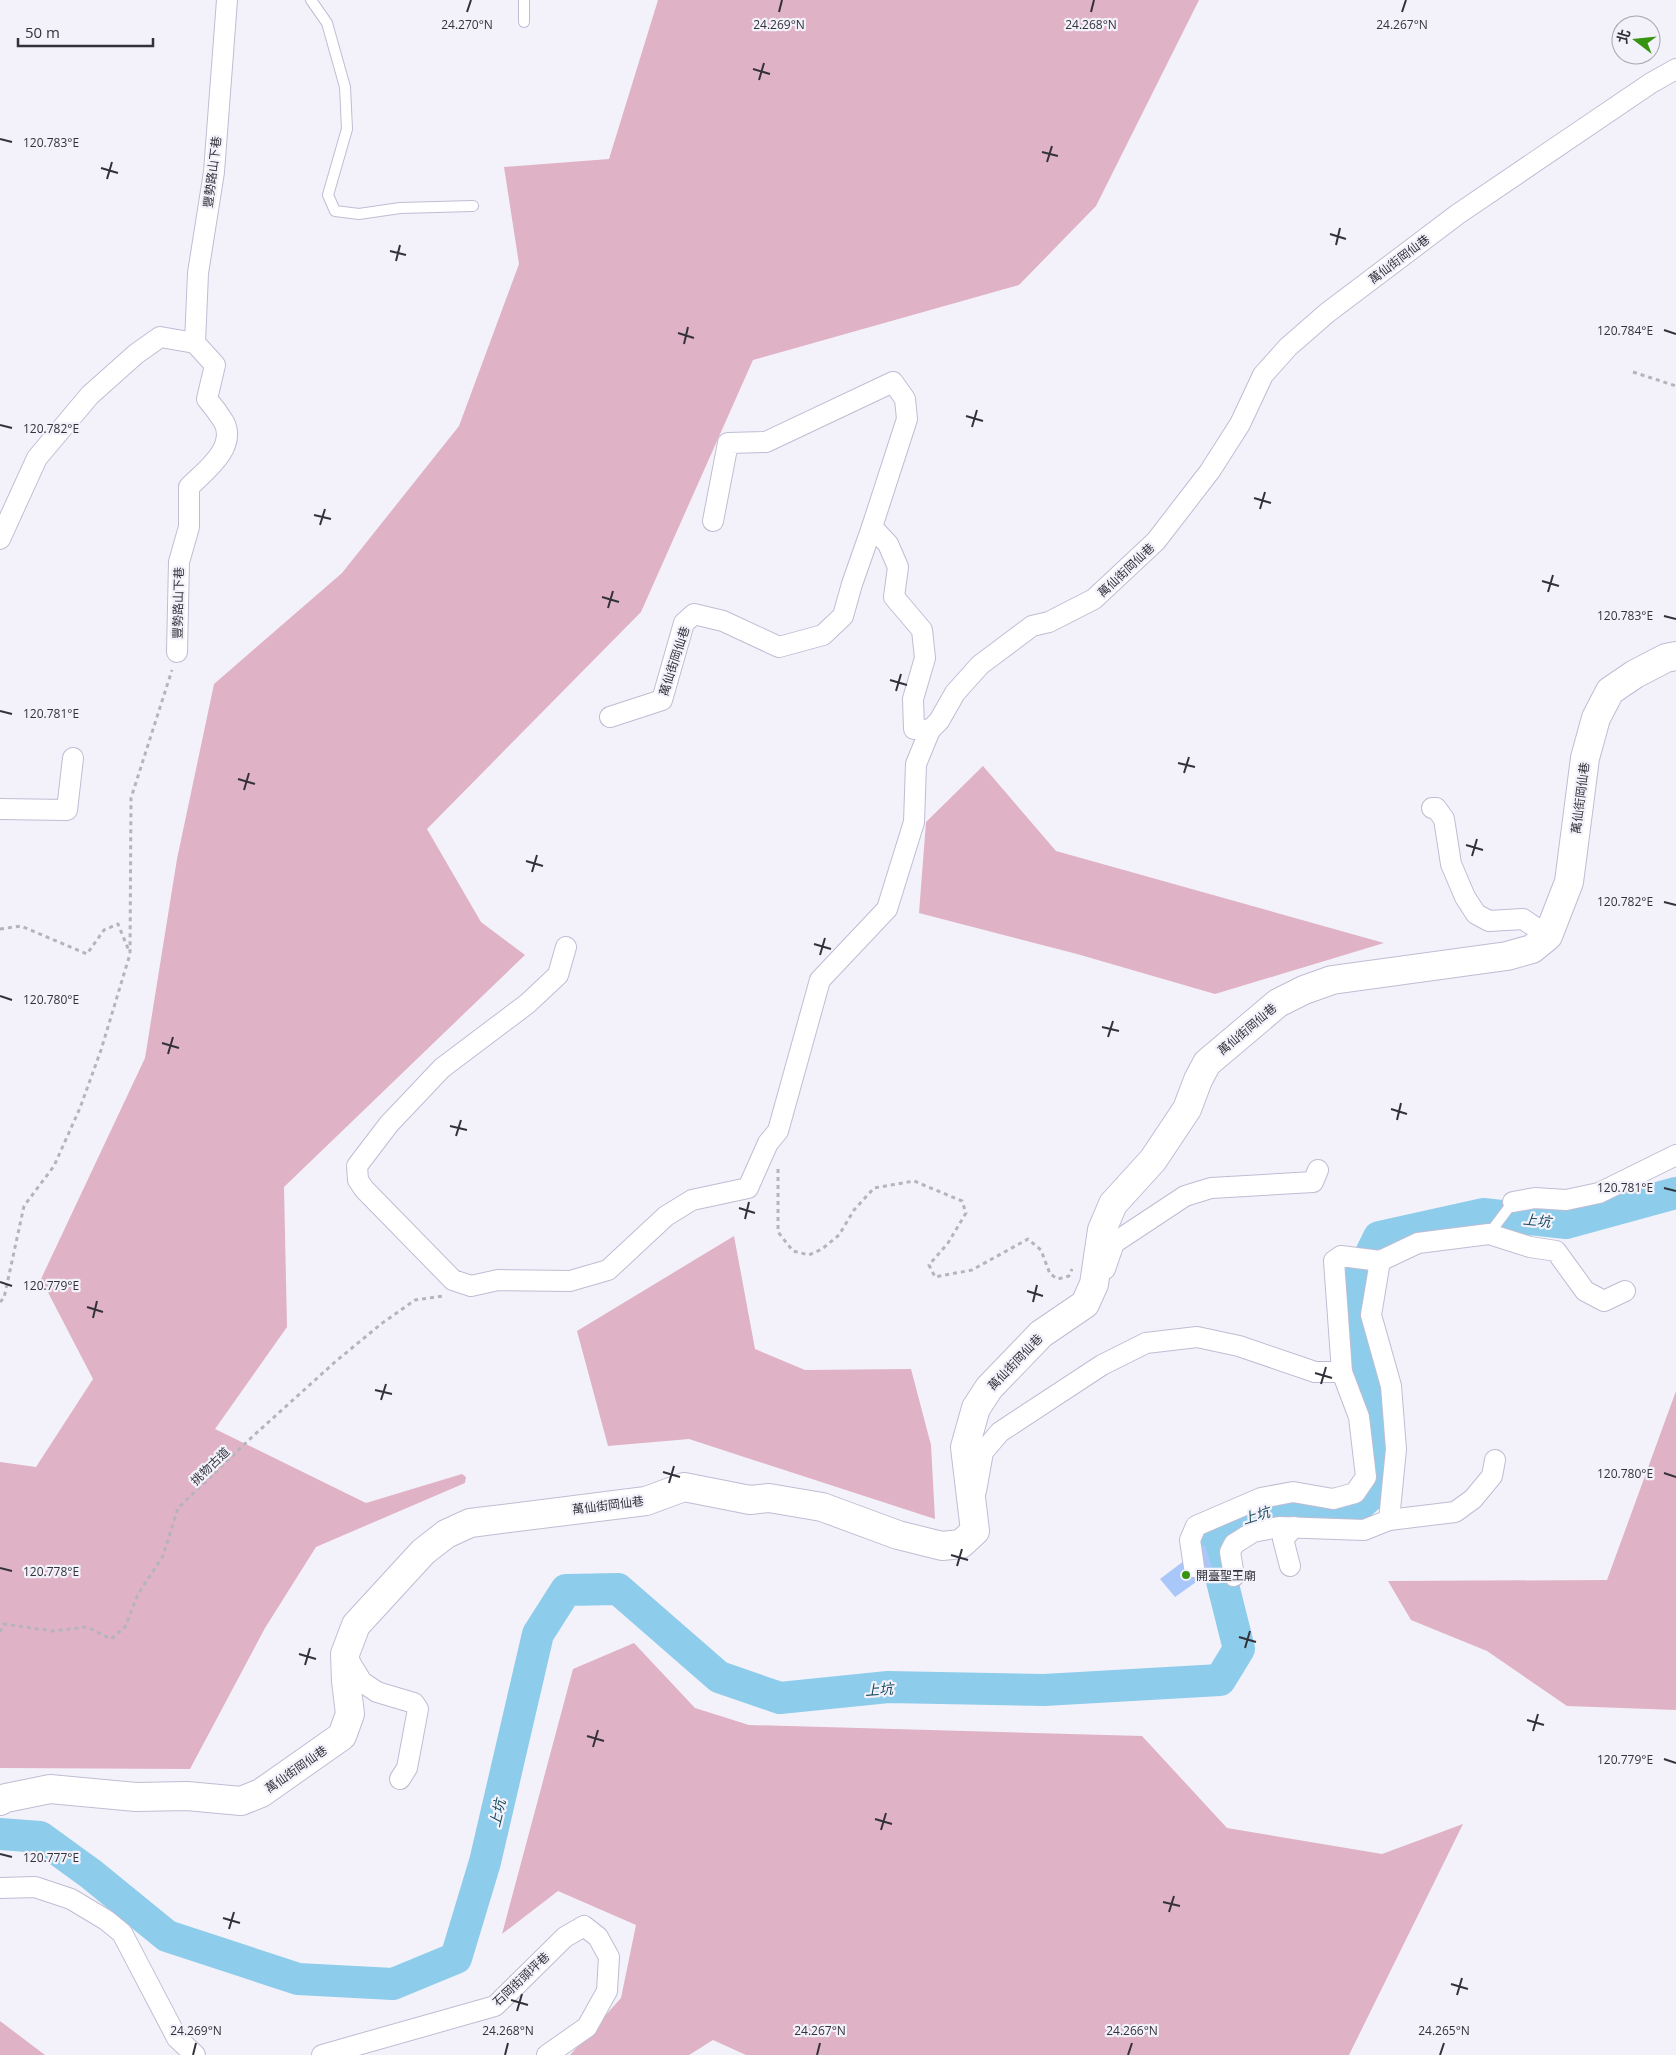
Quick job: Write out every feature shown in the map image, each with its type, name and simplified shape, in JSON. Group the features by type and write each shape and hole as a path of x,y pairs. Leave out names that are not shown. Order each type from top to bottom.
{"street":[{"name":"豐勢路山下巷","path":"177,652 179,562 189,527 189,487 223,451 226,438 224,423 207,399 215,365 195,344 198,273 214,172 227,0"},
{"name":"萬仙街岡仙巷","path":"471,1286 498,1280 570,1281 608,1270 666,1216 692,1200 748,1188 768,1143 778,1131 820,980 887,909 914,822 916,764 930,730 939,721 955,693 980,665 1032,626 1049,622 1094,599 1156,541 1210,471 1240,424 1263,376 1288,347 1327,313 1458,214 1651,83 1676,69"},
{"path":"0,538 37,458 90,395 136,354 160,337 195,344"},
{"path":"713,521 728,443 766,442 893,382 905,398 907,420 872,527 888,544 898,567 894,597 922,630 926,658 913,699 914,729 930,730"},
{"name":"萬仙街岡仙巷","path":"610,716 662,700 684,623 694,614 723,621 779,647 823,635 843,616 872,527"},
{"name":"萬仙街岡仙巷","path":"0,1801 6,1798 50,1789 136,1797 187,1796 242,1801 261,1793 342,1736 350,1714 345,1654 356,1625 416,1560 446,1534 470,1523 646,1501 684,1487 750,1500 769,1498 822,1507 898,1535 942,1546 961,1544 975,1531 965,1447 976,1408 989,1388 1041,1334 1085,1304 1094,1284 1102,1230 1113,1204 1153,1160 1187,1110 1198,1080 1207,1063 1278,1003 1304,990 1332,980 1507,956 1532,950 1548,936 1569,882 1585,758 1596,718 1610,691 1635,674 1666,658 1676,656"},
{"path":"0,809 68,810 73,758"},
{"path":"1432,808 1436,808 1444,819 1451,864 1465,897 1476,914 1490,921 1523,919 1548,936"},
{"path":"471,1286 454,1280 364,1189 358,1180 357,1166 389,1124 442,1068 527,1004 558,975 566,947"},
{"path":"1513,1202 1535,1198 1566,1200 1599,1193 1676,1155"},
{"path":"1094,1284 1102,1278 1114,1243 1186,1196 1211,1188 1313,1182 1318,1170"},
{"path":"1194,1567 1190,1540 1196,1526 1261,1498 1294,1492 1333,1499 1355,1493 1366,1477 1359,1417 1342,1372 1334,1261 1341,1256 1380,1261 1418,1243 1489,1234 1530,1247 1556,1251 1585,1291 1604,1300 1625,1291"},
{"path":"1380,1261 1371,1315 1391,1386 1396,1449 1388,1520"},
{"path":"973,1507 983,1452 1000,1432 1102,1365 1146,1343 1198,1337 1240,1346 1315,1372 1342,1372"},
{"path":"1234,1576 1230,1552 1234,1544 1253,1532 1279,1527 1364,1530 1388,1520 1455,1512 1473,1499 1492,1476 1495,1460"},
{"path":"1290,1566 1283,1539 1294,1527"},
{"path":"345,1654 362,1682 377,1692 414,1703 418,1709 407,1768 400,1779"},
{"path":"0,1888 35,1887 71,1899 106,1920 122,1933 177,2038 195,2055"},
{"name":"石岡街頭坪巷","path":"322,2055 495,2006 565,1937 584,1926 598,1937 609,1957 607,1991 587,2027 547,2055"}],"lane":[{"path":"311,0 327,23 346,87 347,129 328,194 335,211 359,214 400,208 473,206"},
{"path":"524,0 524,22"},
{"path":"1489,1234 1513,1202"}],"path":[{"path":"1633,372 1676,386"},
{"path":"0,1302 4,1298 24,1206 54,1166 80,1108 130,954 131,798 177,652"},
{"path":"0,929 21,926 87,954 104,930 118,924 130,954"},
{"path":"778,1168 778,1232 793,1251 809,1255 822,1249 838,1235 854,1210 874,1188 914,1181 962,1202 966,1213 948,1243 929,1265 935,1277 972,1270 1028,1239 1041,1250 1050,1274 1058,1279 1069,1276 1073,1267"},
{"name":"挑物古道","path":"0,1632 4,1624 53,1631 87,1627 111,1639 126,1627 138,1594 164,1556 178,1508 252,1437 380,1324 415,1300 456,1294 471,1286"}],"shaded area":[{"path":"658,0 1199,0 1096,206 1019,285 753,360 641,612 427,829 481,922 525,955 284,1187 287,1327 215,1429 366,1503 462,1474 466,1477 465,1483 316,1547 265,1628 190,1769 0,1768 0,1462 36,1467 93,1379 41,1279 145,1058 177,859 214,684 342,573 459,426 519,264 504,167 609,159"},
{"path":"983,766 1056,851 1384,943 1215,994 1077,954 919,913 926,822"},
{"path":"734,1236 755,1349 805,1370 911,1369 931,1445 935,1519 689,1439 608,1446 577,1331"},
{"path":"1676,1391 1676,1710 1567,1706 1487,1651 1411,1620 1388,1581 1607,1580"},
{"path":"634,1643 695,1708 749,1725 1142,1736 1227,1828 1382,1854 1463,1824 1349,2055 746,2055 713,2040 689,2055 570,2055 621,1998 636,1925 558,1891 502,1934 573,1669"},
{"path":"0,2021 45,2055 0,2055"}],"building":[{"name":"開臺聖王廟","path":"1205,1545 1213,1570 1175,1597 1160,1579"}],"waterway":[{"name":"上坑","path":"0,1834 40,1837 91,1874 167,1936 298,1979 393,1984 456,1958 485,1862 538,1634 566,1590 618,1589 719,1677 780,1698 888,1687 1044,1690 1220,1680 1239,1649 1219,1569 1214,1538 1242,1517 1281,1508 1351,1512 1382,1485 1370,1375 1352,1292 1379,1237 1483,1214 1566,1223 1676,1193"}],"place":[{"name":"開臺聖王廟","path":"1186,1575"}]}
